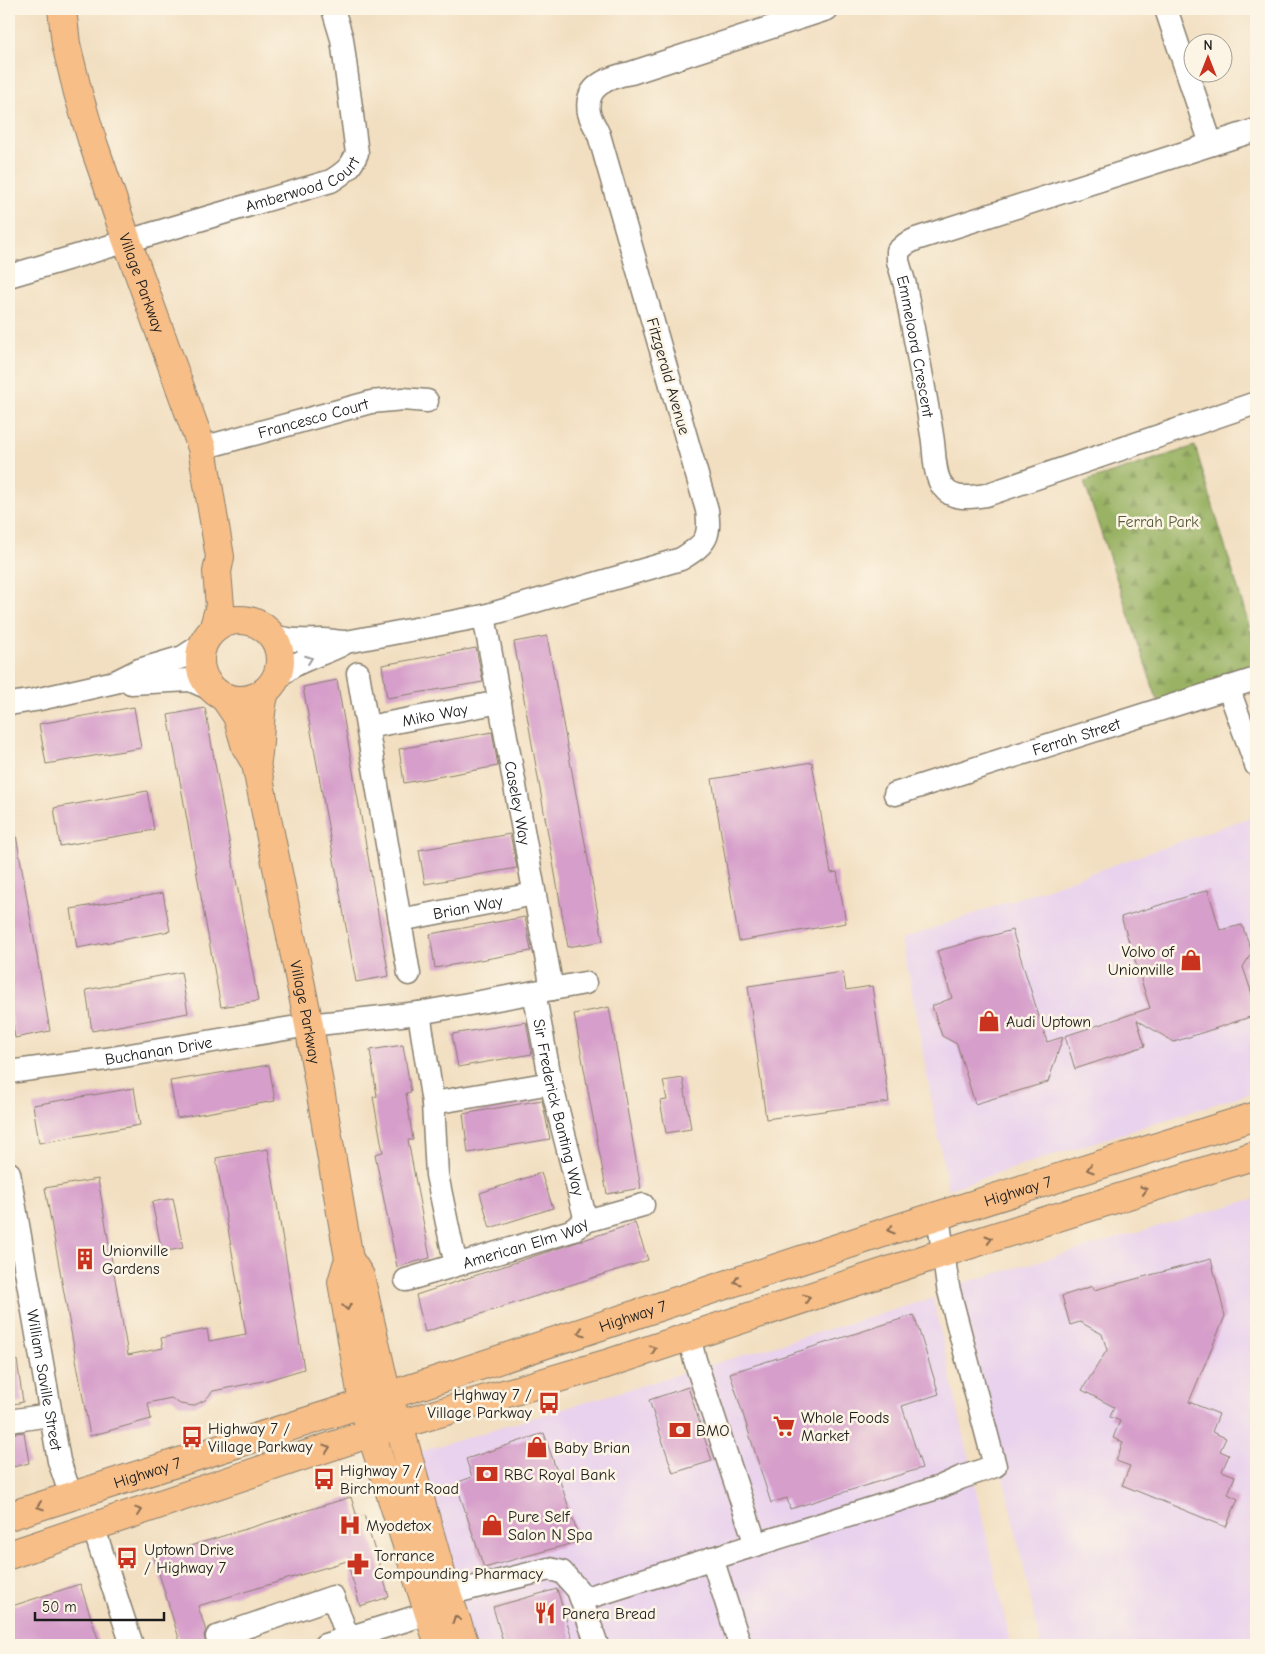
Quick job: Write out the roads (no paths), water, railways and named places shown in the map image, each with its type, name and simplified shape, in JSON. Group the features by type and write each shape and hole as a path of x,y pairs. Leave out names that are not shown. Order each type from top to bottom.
{"main road":[{"name":"Village Parkway","path":"62,9 66,44 78,93 126,240 202,448 220,557 217,572 220,606 208,638"},
{"name":"Village Parkway","path":"220,557 231,570 241,601 264,629"},
{"path":"233,620 244,620 264,629 278,645 281,657 280,669 271,686 256,697 245,700 234,700 218,693 205,680 201,669 200,656 208,638 222,624 233,620"},
{"name":"Village Parkway","path":"256,764 260,744 260,712 271,686"},
{"name":"Village Parkway","path":"218,693 236,716 246,747 256,764 309,1025 349,1259 360,1276 375,1400 398,1425 438,1603"},
{"name":"Highway 7","path":"9,1516 375,1400 892,1230 1256,1116"},
{"path":"9,1555 371,1433 606,1364 943,1253 1256,1155"},
{"path":"375,1400 371,1433 438,1603 465,1645"},
{"path":"438,1603 439,1645"}],"street":[{"name":"Amberwood Court","path":"9,276 331,180 344,173 352,165 357,153 342,39 333,9"},
{"name":"Fitzgerald Avenue","path":"264,629 282,639 292,641 324,640 346,642 484,616 681,559 701,547 710,528 707,510 692,451 599,134 589,114 590,96 595,88 612,78 827,9"},
{"path":"1166,9 1211,144"},
{"name":"Emmeloord Crescent","path":"1256,130 916,238 898,251 898,261 907,294 933,437 937,473 942,486 950,494 960,497 986,495 1256,403"},
{"name":"Francesco Court","path":"202,448 371,402 387,400 427,401"},
{"name":"Caseley Way","path":"484,616 534,894 543,991"},
{"path":"9,704 115,682 139,670 183,657 208,638"},
{"name":"Fitzgerald Avenue","path":"271,686 281,674 297,664 328,653 346,642"},
{"path":"358,673 409,974"},
{"name":"Ferrah Street","path":"895,794 1256,679"},
{"path":"115,682 141,683 190,680 218,693"},
{"path":"1228,687 1256,765"},
{"name":"Miko Way","path":"368,727 500,702"},
{"name":"Brian Way","path":"400,920 534,894"},
{"name":"Buchanan Drive","path":"9,1072 114,1058 309,1025 419,1013 585,983"},
{"name":"Sir Frederick Banting Way","path":"543,991 551,1083 586,1221"},
{"path":"419,1013 434,1103 437,1175 453,1252 458,1264"},
{"path":"434,1103 551,1083"},
{"name":"William Saville Street","path":"9,1172 50,1415 59,1462 71,1496"},
{"name":"American Elm Way","path":"406,1280 571,1231 586,1221 644,1205"},
{"path":"582,1600 940,1488 960,1478 995,1466 948,1287 938,1216"},
{"path":"689,1337 756,1545"},
{"path":"9,1421 50,1415"},
{"path":"93,1526 132,1645"},
{"path":"712,1558 740,1645"},
{"path":"220,1645 217,1637 334,1597 335,1643 438,1603 550,1569 562,1572 578,1590 597,1645"}],"place":[{"name":"Volvo of Unionville","path":"1191,960"},
{"name":"Audi Uptown","path":"989,1021"},
{"name":"Unionville Gardens","path":"85,1259"},
{"name":"Hghway 7 / Village Parkway","path":"549,1403"},
{"name":"Whole Foods Market","path":"784,1426"},
{"name":"BMO","path":"680,1430"},
{"name":"Highway 7 / Village Parkway","path":"192,1437"},
{"name":"Baby Brian","path":"537,1447"},
{"name":"RBC Royal Bank","path":"487,1474"},
{"name":"Highway 7 / Birchmount Road","path":"324,1479"},
{"name":"Myodetox","path":"350,1525"},
{"name":"Pure Self Salon N Spa","path":"492,1525"},
{"name":"Uptown Drive / Highway 7","path":"127,1558"},
{"name":"Torrance Compounding Pharmacy","path":"358,1564"},
{"name":"Panera Bread","path":"545,1613"}],"park label":[{"name":"Ferrah Park","path":"1158,521"}]}
